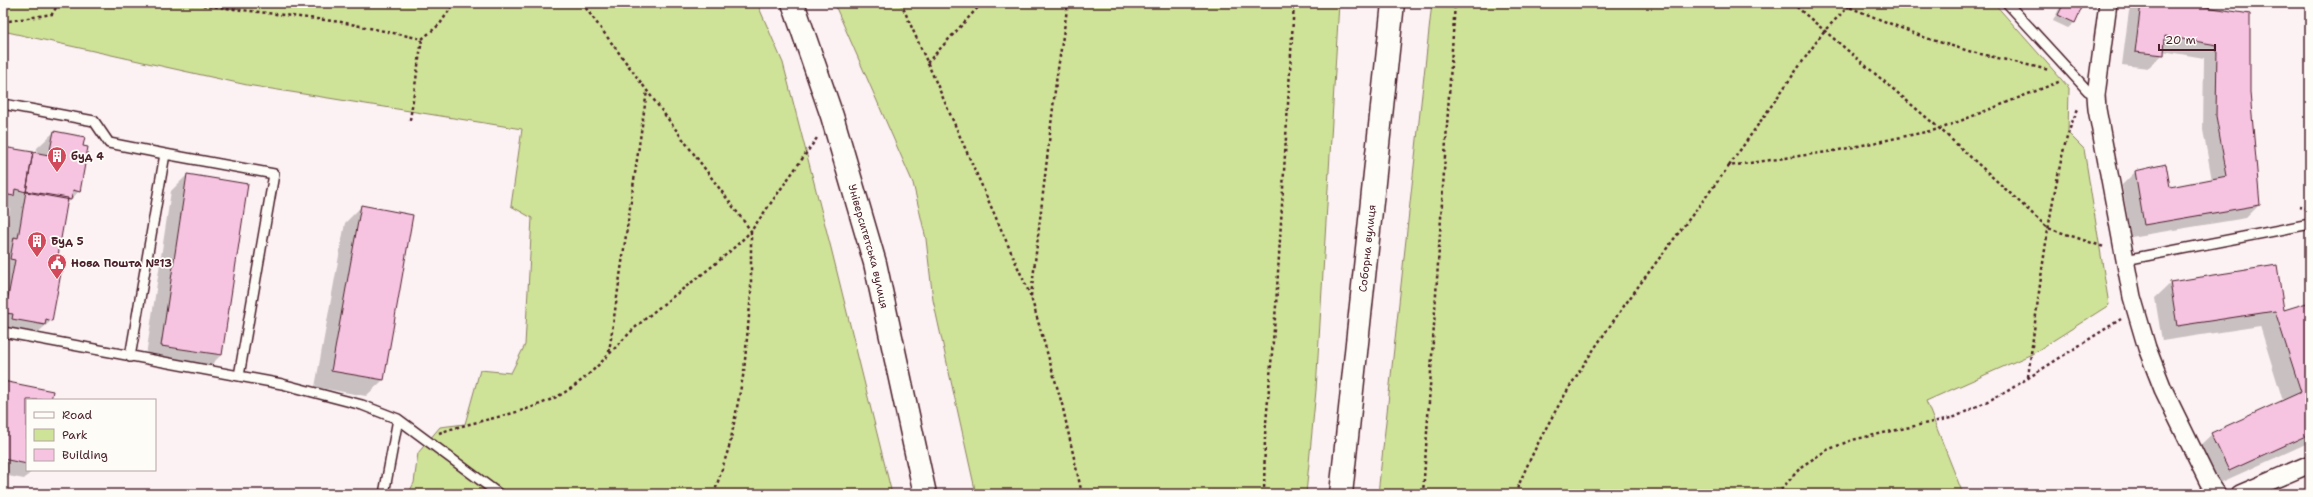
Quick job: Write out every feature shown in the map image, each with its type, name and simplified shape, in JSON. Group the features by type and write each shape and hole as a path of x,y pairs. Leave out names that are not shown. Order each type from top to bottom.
{"main road":[{"name":"Університетська вулиця","path":"793,3 832,116 875,263 925,494"},
{"name":"Соборна вулиця","path":"1341,494 1393,3"}],"street":[{"path":"2108,3 2092,93 2124,257 2136,308 2163,389 2208,482 2217,494"},
{"path":"2240,494 2310,464"}],"lane":[{"path":"2007,3 2074,76 2092,93"},
{"path":"3,104 94,121 109,143 274,174 239,376"},
{"path":"130,357 164,154"},
{"path":"2124,257 2310,224"},
{"path":"3,332 130,357 239,376 362,405 398,419 499,494"},
{"path":"384,494 398,419"}],"path":[{"path":"3,22 52,14 59,3"},
{"path":"185,3 341,22 422,39"},
{"path":"410,120 422,39 440,24 454,3"},
{"path":"582,3 751,231 751,294 744,371 730,444 714,494"},
{"path":"901,3 1031,297 1062,404 1082,494"},
{"path":"927,63 982,3"},
{"path":"1031,297 1056,82 1068,3"},
{"path":"1264,494 1265,435 1276,306 1294,3"},
{"path":"1423,494 1455,3"},
{"path":"1792,3 1940,129 2048,228 2124,257"},
{"path":"1838,3 1926,38 1972,52 2074,76"},
{"path":"1515,494 1525,468 1560,404 1599,342 1729,166 1824,31 1848,7 1856,3"},
{"path":"1729,166 1834,151 1940,129 2074,76"},
{"path":"609,353 647,91"},
{"path":"2028,377 2048,228 2067,139 2076,113 2092,93"},
{"path":"425,438 512,414 552,399 579,382 677,292 735,247 751,231 832,116"},
{"path":"2299,207 2310,209"},
{"path":"1777,494 1802,466 1827,450 1865,436 1924,426 1955,417 1988,401 2028,377 2105,330 2136,308"}],"green space":[{"path":"3,3 757,3 783,63 892,494 408,494 414,483 418,453 440,427 465,424 480,370 511,373 525,345 532,218 511,206 522,129 247,85 3,31"},
{"path":"834,3 1339,3 1316,390 1306,494 976,494 933,300 926,239 913,183"},
{"path":"1432,3 1994,3 2069,88 2068,133 2084,149 2109,305 2032,354 1926,401 1963,494 1378,494"}],"building":[{"path":"2064,3 2084,3 2075,23 2058,15"},
{"path":"2141,3 2181,3 2250,14 2250,93 2260,205 2144,225 2135,171 2166,164 2170,187 2227,176 2216,116 2217,45 2165,36 2164,55 2135,52"},
{"name":"буд 4","path":"54,131 85,137 83,146 88,147 80,192 73,190 71,200 26,192 33,152 49,155"},
{"path":"3,147 33,152 26,192 15,189 14,196 3,194"},
{"path":"187,174 248,184 222,355 161,346"},
{"name":"Буд 5","path":"26,191 68,198 58,256 64,257 52,321 46,319 45,325 12,319 13,314 5,313 15,260 10,259 14,237 18,238"},
{"path":"361,205 413,215 384,380 331,371"},
{"path":"2277,265 2284,310 2310,302 2310,386 2308,387 2310,391 2310,434 2229,471 2211,433 2301,392 2275,311 2177,326 2170,282"},
{"path":"3,381 53,391 51,399 26,399 26,464 3,459"}],"place":[{"name":"буд 4","path":"57,173"},
{"name":"Буд 5","path":"37,258"},
{"name":"Нова Пошта №13","path":"57,280"}]}
